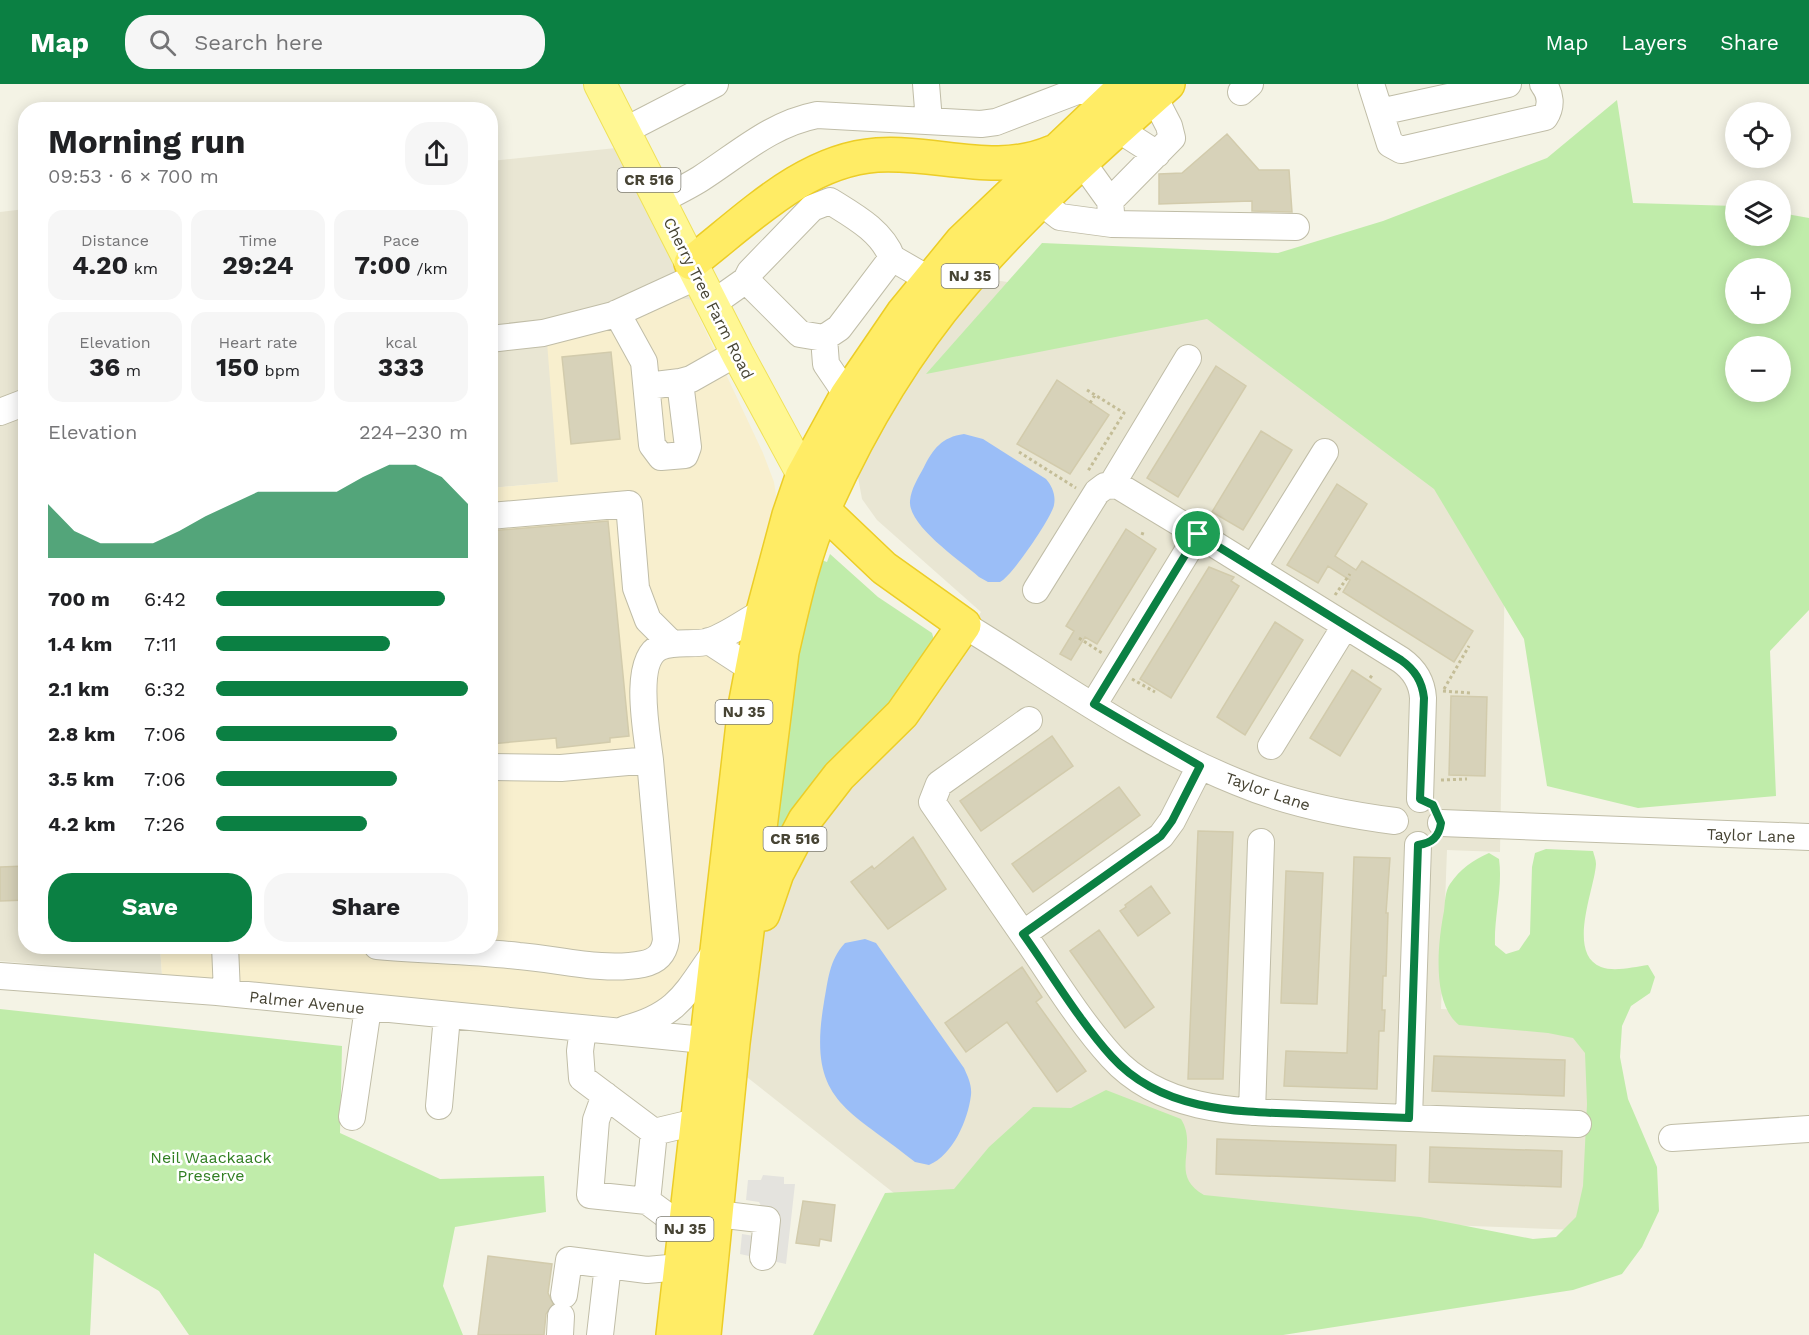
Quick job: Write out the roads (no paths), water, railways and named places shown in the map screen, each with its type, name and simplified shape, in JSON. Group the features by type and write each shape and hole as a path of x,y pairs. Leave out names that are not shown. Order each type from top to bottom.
{"highway":[{"name":"NJ 35","path":"673,1335 696,1122 719,1041 742,978 782,652 793,606 823,510 866,425 917,343 959,288 1041,202 1072,155 1122,96"},
{"path":"694,270 801,179 842,161 887,155 1004,165 1072,155"},
{"name":"NJ 35","path":"704,1335 717,1214 719,1041 715,952 745,706 763,612 789,515 802,477 847,395 903,313 962,241 1072,155"},
{"name":"CR 516","path":"742,978 777,873 805,820 838,776 902,714 964,625 884,568 823,510"}],"main road":[{"name":"Cherry Tree Farm Road","path":"600,84 737,353 802,477 823,510"}],"street":[{"path":"624,131 715,84"},
{"path":"926,84 929,121"},
{"path":"1371,84 1390,144 1401,150 1451,136 1545,117 1550,110 1550,99 1548,90 1543,84"},
{"path":"1380,112 1508,84"},
{"path":"659,201 699,180 769,131 797,119 817,115 988,123 1077,91 1122,96 1169,126 1172,138 1111,212"},
{"path":"1122,96 1157,154"},
{"path":"1072,155 1111,212"},
{"path":"712,304 746,280 750,272 812,208 830,201 865,224 887,244 892,258 930,280"},
{"path":"1041,202 1060,217 1111,212 1296,227"},
{"path":"746,280 800,334 824,338 839,328 892,258"},
{"path":"498,338 543,333 617,313 694,270"},
{"path":"617,313 641,352 652,445 660,458 685,455 688,447 680,382"},
{"path":"824,338 826,364 847,395"},
{"path":"646,386 691,379 737,353"},
{"path":"1036,590 1097,492 1112,484 1188,358"},
{"path":"0,412 18,405"},
{"path":"1253,568 1325,452"},
{"path":"1112,484 1198,534 1407,664 1420,683 1424,698 1426,789 1441,823 1437,836 1432,841 1418,845 1404,841 1399,835 1395,821 1397,814 1406,803 1426,789"},
{"path":"498,515 629,504 636,588 648,620 671,643"},
{"path":"1094,704 1198,534"},
{"path":"498,954 616,967 642,964 656,959 665,948 643,675 646,662 653,651 671,643 709,641 763,612"},
{"name":"Taylor Lane","path":"964,625 1200,766 1238,782 1302,803 1395,821"},
{"path":"1271,746 1345,626"},
{"path":"709,641 752,669"},
{"path":"1029,720 939,784 932,802 1112,1057 1131,1074 1150,1086 1181,1100 1207,1107 1252,1112 1578,1124"},
{"path":"498,767 561,768 650,760"},
{"path":"1023,934 1161,836 1172,821 1200,766"},
{"name":"Taylor Lane","path":"1441,823 1809,837"},
{"path":"1252,1112 1261,842"},
{"path":"1409,1118 1418,845"},
{"name":"Palmer Avenue","path":"614,1032 643,1024 673,1008 715,952"},
{"path":"225,954 227,993"},
{"name":"Palmer Avenue","path":"0,976 227,993 719,1041"},
{"path":"352,1117 368,1008"},
{"path":"439,1106 447,1016"},
{"path":"583,1029 579,1051 582,1078 654,1132"},
{"path":"605,1095 596,1120 590,1195 647,1201 685,1229"},
{"path":"654,1132 696,1122"},
{"path":"1672,1138 1809,1129"},
{"path":"647,1201 654,1132"},
{"path":"717,1214 767,1220 763,1257"},
{"path":"562,1315 569,1260 647,1270 680,1267"},
{"path":"600,1335 608,1265"}],"water":[{"path":"964,434 983,439 1046,479 1054,494 1052,512 1022,558 1000,582 988,582 979,577 949,553 926,532 912,511 910,501 912,492 931,455 944,441"},
{"path":"865,939 876,943 964,1068 969,1081 971,1091 967,1115 958,1136 938,1160 929,1165 915,1162 852,1114 827,1082 821,1061 820,1035 832,964 845,943"}],"park label":[{"name":"Neil Waackaack Preserve","path":"211,1166"}]}
